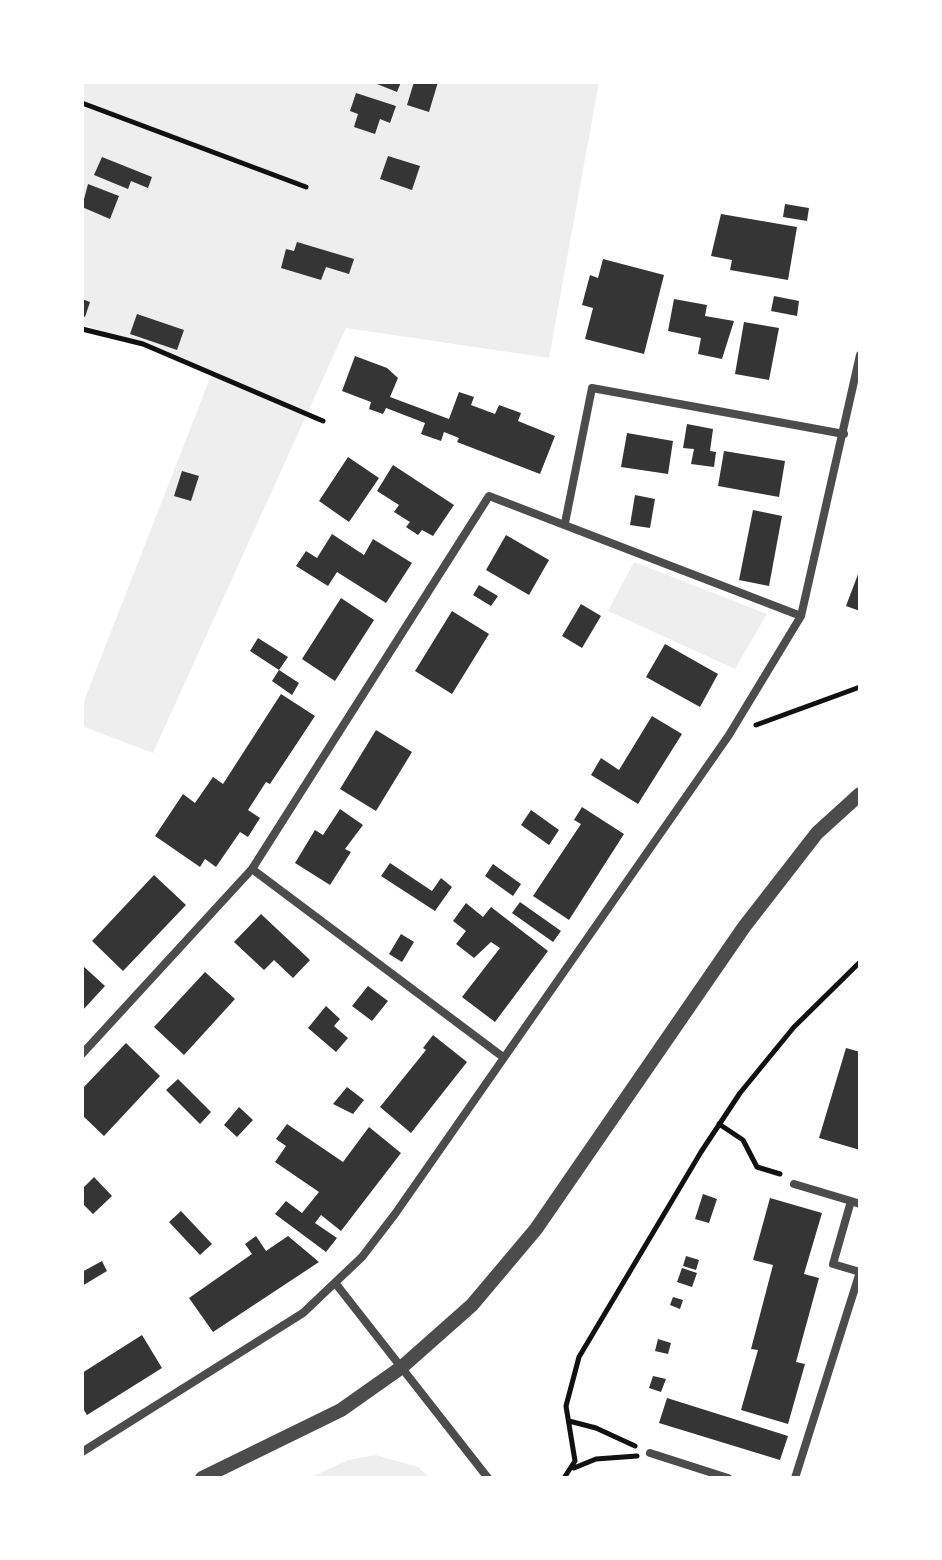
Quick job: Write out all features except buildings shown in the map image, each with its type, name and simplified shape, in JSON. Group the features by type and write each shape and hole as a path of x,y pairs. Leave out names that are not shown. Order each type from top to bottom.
{"street":[{"path":"82,1452 283,1327 336,1284 395,1214 729,735 801,616 860,355"},
{"path":"565,523 592,388 844,434"},
{"path":"82,1054 252,869 489,496 801,616"},
{"path":"202,1478 341,1410 402,1367 472,1305 536,1229 744,927 817,833 860,794"},
{"path":"252,869 503,1057"},
{"path":"794,1184 855,1202 833,1264 860,1272 795,1478"},
{"path":"336,1284 488,1478"},
{"path":"650,1453 728,1478"}],"path":[{"path":"82,103 306,187"},
{"path":"82,329 143,344 323,421"},
{"path":"729,735 860,687"},
{"path":"574,1468 568,1389 579,1357 719,1124 794,1027 860,962"},
{"path":"719,1124 743,1140 757,1167 786,1177 794,1184"},
{"path":"569,1421 596,1428 650,1453"},
{"path":"564,1478 574,1468 596,1459 650,1453"}],"shaded area":[{"path":"82,82 599,82 549,358 346,328 153,753 82,726 82,706 212,373 82,324"},
{"path":"634,562 767,614 735,669 608,611"},
{"path":"376,1455 418,1467 430,1478 309,1478 348,1460"}]}
